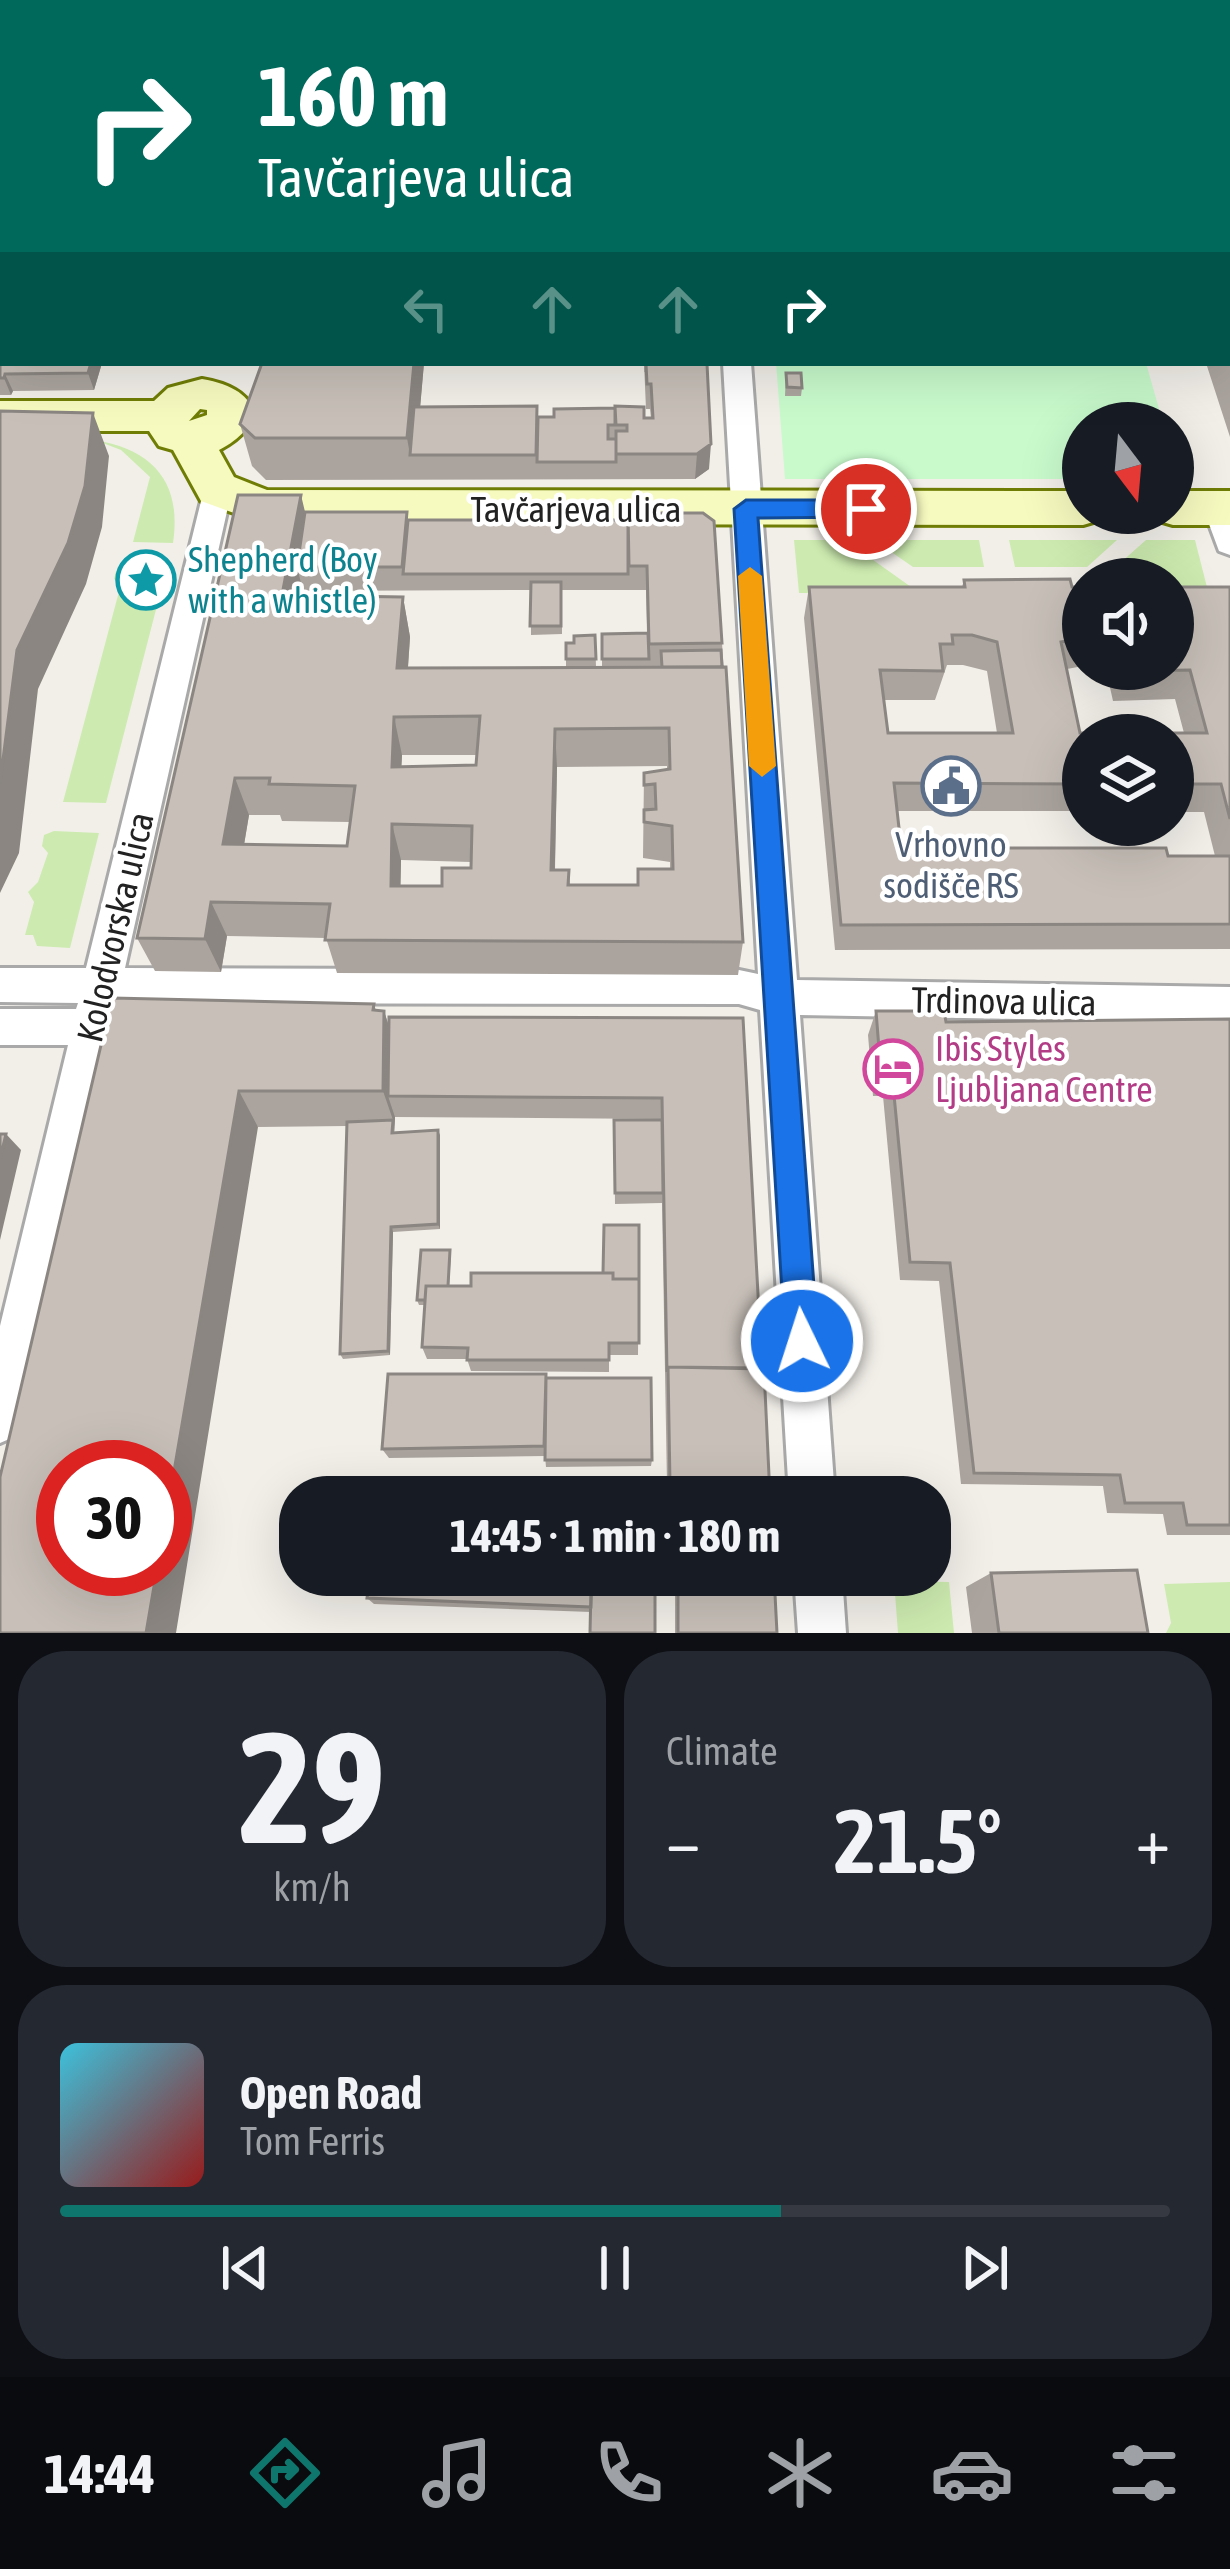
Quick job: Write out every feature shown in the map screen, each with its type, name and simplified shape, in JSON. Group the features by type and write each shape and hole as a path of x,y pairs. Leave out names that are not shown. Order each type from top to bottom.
{"main road":[{"path":"0,416 178,428 211,436 230,422 229,404 210,395 239,366"},
{"path":"178,428 218,489"},
{"name":"Tavčarjeva ulica","path":"218,489 264,507 286,509 745,496 1062,507"}],"street":[{"path":"737,366 811,1476"},
{"name":"Kolodvorska ulica","path":"0,1420 218,489"},
{"name":"Trdinova ulica","path":"0,985 739,987 778,997 1230,1006"},
{"path":"0,1027 92,1027"},
{"path":"819,1596 822,1633"}],"green space":[{"path":"776,366 1147,366 1157,402 1062,402 1062,479 785,479"},
{"path":"95,440 133,452 160,473 173,503 173,543 133,542 150,477 121,450"},
{"path":"794,540 845,540 921,594 799,593"},
{"path":"874,540 979,540 984,567 913,567"},
{"path":"1009,540 1117,540 1097,558 1062,558 1062,567 1015,567"},
{"path":"1146,540 1195,540 1209,595 1194,595 1194,558 1126,558"},
{"path":"167,567 106,803 63,802 121,584 114,579 116,571"},
{"path":"54,831 99,833 70,948 37,946 33,935 25,935 34,902 28,892 38,882 48,853 42,846 44,835"},
{"path":"1230,1582 1230,1633 1166,1633 1171,1623 1164,1584"},
{"path":"895,1596 950,1596 954,1633 898,1633"}],"building":[{"path":"0,366 90,366 88,373 5,374 0,378"},
{"path":"261,366 414,366 407,438 255,438 240,424"},
{"path":"646,366 707,366 711,444 697,454 616,454 616,431 627,431 627,425 616,425 615,406 644,407 644,418 653,418 651,384 647,384"},
{"path":"786,373 801,373 802,388 787,387"},
{"path":"537,406 536,455 410,455 414,407"},
{"path":"615,408 615,425 608,425 608,439 616,439 616,462 537,462 538,417 554,417 554,409"},
{"path":"0,411 93,413 85,486 68,543 17,650 0,783"},
{"path":"238,495 301,495 282,595 403,597 397,668 726,667 743,942 325,940 330,904 211,902 205,939 137,938","holes":["480,716 476,765 392,767 394,717","669,728 670,769 644,773 644,785 655,784 656,809 644,810 644,822 672,826 673,869 638,869 638,885 568,885 569,870 551,870 555,729","235,778 270,778 269,784 355,786 347,846 223,844","392,824 472,826 471,868 442,868 442,886 391,886"]},
{"path":"305,512 407,512 402,567 297,567"},
{"path":"628,513 703,513 714,521 722,643 649,644 647,566 629,566"},
{"path":"408,520 628,520 628,574 403,574"},
{"name":"Vrhovno sodišče RS","path":"1062,579 1062,690 1071,690 1076,714 1062,714 1062,784 894,783 902,855 975,855 974,848 1166,848 1168,856 1230,856 1230,924 841,925 809,587 965,587 964,580","holes":["952,635 997,642 1013,733 888,733 880,670 943,671 940,644 953,644"]},
{"path":"531,582 561,582 561,626 530,626"},
{"name":"Vrhovno sodišče RS","path":"1194,587 1230,587 1230,819 1221,784 1194,784 1194,733 1207,733 1194,685"},
{"path":"648,633 649,659 602,659 602,634"},
{"path":"595,635 596,659 566,659 566,643 574,643 574,636"},
{"path":"721,650 722,667 662,667 661,651"},
{"path":"112,998 374,1004 373,1010 384,1011 383,1091 239,1091 179,1440 36,1440 36,1596 152,1596 146,1633 0,1633 0,1477"},
{"path":"876,1011 944,1011 946,1022 1230,1019 1230,1525 1187,1525 1183,1503 1125,1503 1120,1475 974,1473 950,1263 910,1262 892,1074 881,1074"},
{"path":"389,1017 743,1018 762,1368 668,1367 667,1372 662,1098 388,1096"},
{"path":"393,1120 392,1133 438,1130 438,1224 391,1227 388,1351 340,1354 347,1122"},
{"path":"614,1120 662,1120 663,1193 615,1193"},
{"path":"604,1225 639,1225 639,1279 613,1279 613,1273 603,1273"},
{"path":"421,1250 450,1250 448,1286 426,1286 425,1300 417,1300"},
{"path":"471,1273 613,1273 613,1279 639,1279 639,1343 609,1343 609,1360 467,1360 468,1348 422,1347 426,1286 471,1286"},
{"path":"668,1367 764,1369 769,1476 670,1476"},
{"path":"388,1374 546,1374 544,1446 382,1449"},
{"path":"546,1378 651,1378 652,1460 545,1460"},
{"path":"1137,1570 1148,1633 999,1633 991,1573"},
{"path":"367,1596 591,1596 591,1607"},
{"path":"591,1596 655,1596 655,1633 590,1633"},
{"path":"678,1596 775,1596 777,1633 678,1633"}],"slow traffic":[{"path":"750,576 762,766"}],"place":[{"name":"Shepherd (Boy with a whistle)","path":"146,580"},
{"name":"Vrhovno sodišče RS","path":"951,786"},
{"name":"Ibis Styles Ljubljana Centre","path":"893,1069"}],"route":[{"path":"802,1341 746,509 866,509"}]}
